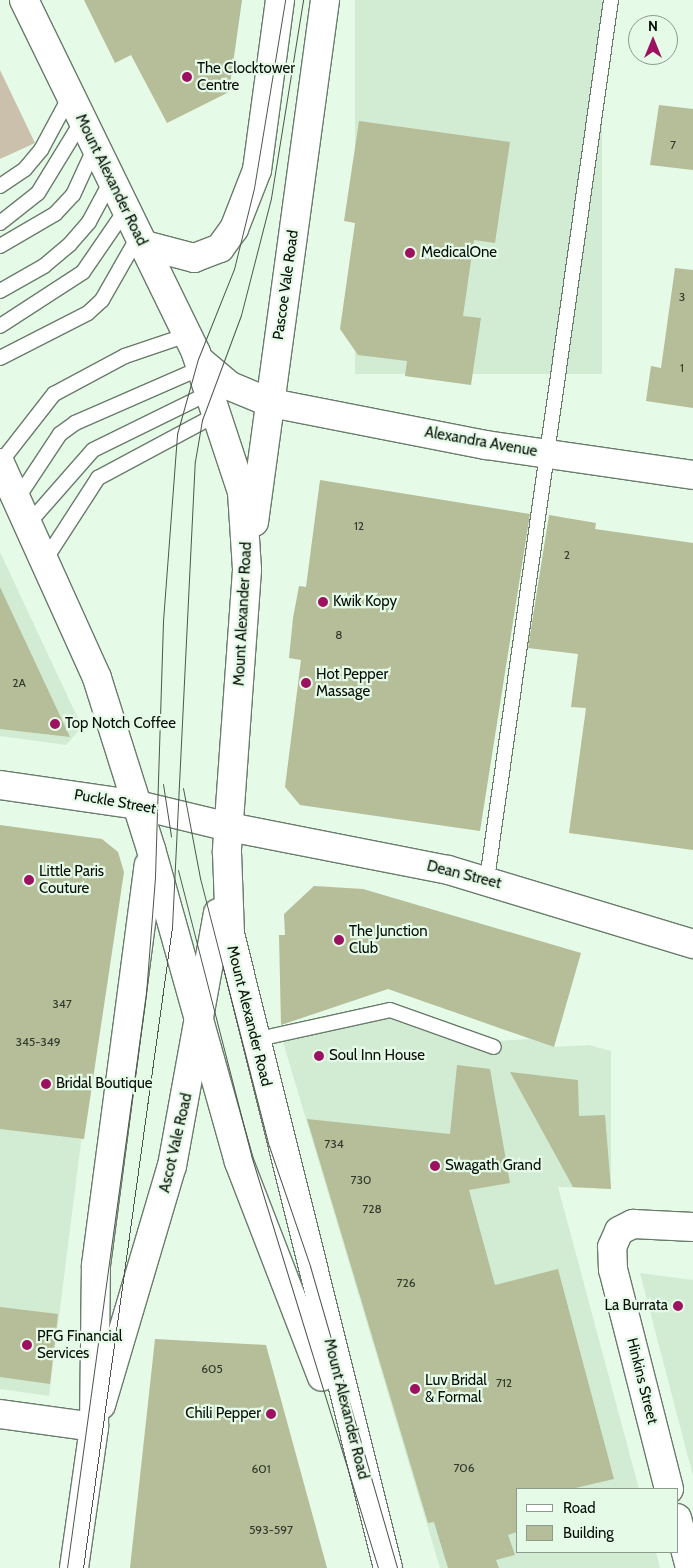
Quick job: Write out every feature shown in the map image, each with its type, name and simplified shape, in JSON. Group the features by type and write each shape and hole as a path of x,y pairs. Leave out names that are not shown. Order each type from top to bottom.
{"main road":[{"name":"Mount Alexander Road","path":"24,0 203,373 242,492 248,570 228,839 230,934 254,1040 385,1558"},
{"path":"139,240 194,258 220,248 234,229 257,170 280,0"},
{"name":"Pascoe Vale Road","path":"248,570 325,0"},
{"name":"Mount Alexander Road","path":"203,373 270,404"},
{"name":"Alexandra Avenue","path":"270,404 544,454 693,475"},
{"name":"Mount Alexander Road","path":"0,463 86,647 138,805 239,1162 316,1359 385,1558"},
{"name":"Puckle Street","path":"0,785 138,805 228,839"},
{"name":"Dean Street","path":"228,839 487,880 693,944"},
{"name":"Ascot Vale Road","path":"94,1426 156,1226 200,1026 228,839"},
{"name":"Ascot Vale Road","path":"74,1568 94,1426 96,1265 151,849"},
{"name":"Hinkins Street","path":"670,1488 613,1270 612,1248 619,1231 633,1224 693,1227"},
{"path":"0,1414 94,1426"},
{"path":"678,1522 690,1568"}],"lane":[{"path":"487,880 544,454 611,0"},
{"path":"0,186 26,169 41,150 70,96"},
{"path":"0,223 38,193 82,121"},
{"path":"0,246 55,214 72,195 95,147"},
{"path":"0,291 44,266 70,244 89,222 111,181"},
{"path":"0,326 83,272 125,211"},
{"path":"0,358 88,313 102,300 139,240"},
{"path":"0,463 54,394 125,356 203,373"},
{"path":"17,498 60,434 76,423 203,373"},
{"path":"28,524 93,450 203,373"},
{"path":"45,560 98,478 203,373"},
{"path":"254,1040 390,1010 494,1047"}],"shaded area":[{"path":"355,0 602,0 602,374 355,374"},
{"path":"0,70 35,143 0,159"},
{"path":"0,552 82,727 66,745 0,736"},
{"path":"0,836 116,865 49,1396 0,1389"},
{"path":"384,1017 459,1043 530,1039 554,1047 589,1045 611,1051 611,1189 558,1187 639,1488 516,1488 516,1553 656,1553 660,1568 440,1568 283,1042"},
{"path":"640,1273 693,1280 693,1476"}],"building":[{"name":"The Clocktower Centre","path":"84,0 242,0 229,92 167,123 131,55 115,63"},
{"path":"659,105 693,109 693,170 650,165"},
{"name":"MedicalOne","path":"359,121 510,142 495,243 474,240 463,316 481,318 471,385 405,376 407,361 358,355 340,329 355,223 344,221"},
{"path":"675,268 693,270 693,408 646,401 651,366 661,368"},
{"path":"320,480 530,514 480,831 300,805 285,787 301,660 289,658 293,618 299,586 306,587"},
{"path":"549,515 596,523 595,529 693,543 693,850 569,833 586,708 571,707 578,654 528,648"},
{"path":"0,587 70,737 0,729"},
{"path":"0,825 102,839 118,852 124,872 84,1139 0,1129"},
{"path":"314,886 363,889 581,953 554,1047 388,989 281,1025 279,935 285,935 284,914"},
{"path":"457,1065 490,1069 510,1183 469,1190 495,1285 558,1269 614,1479 575,1488 516,1488 516,1532 508,1535 515,1555 496,1560 499,1568 448,1568 434,1522 428,1523 307,1119 450,1134"},
{"path":"510,1072 578,1080 579,1116 605,1115 611,1189 573,1187"},
{"name":"PFG Financial Services","path":"0,1307 58,1314 50,1384 0,1377"},
{"path":"155,1339 266,1345 327,1568 130,1568"}],"tram line":[{"path":"67,1568 146,994 155,876 163,621 177,434 198,359 234,269 254,188 285,0"},
{"path":"83,1568 172,927 195,461 202,420 241,315 271,198 303,0"},
{"path":"163,784 171,836"},
{"path":"183,788 200,878 269,1146 310,1266 397,1568"},
{"path":"178,870 251,1155 378,1568"}],"place":[{"name":"The Clocktower Centre","path":"187,77"},
{"name":"MedicalOne","path":"410,253"},
{"name":"Kwik Kopy","path":"323,602"},
{"name":"Hot Pepper Massage","path":"306,683"},
{"name":"Top Notch Coffee","path":"55,724"},
{"name":"Little Paris Couture","path":"29,880"},
{"name":"The Junction Club","path":"339,940"},
{"name":"Soul Inn House","path":"319,1056"},
{"name":"Bridal Boutique","path":"46,1084"},
{"name":"Swagath Grand","path":"435,1166"},
{"name":"La Burrata","path":"678,1306"},
{"name":"PFG Financial Services","path":"27,1345"},
{"name":"Luv Bridal & Formal","path":"415,1389"},
{"name":"Chili Pepper","path":"271,1414"}]}
